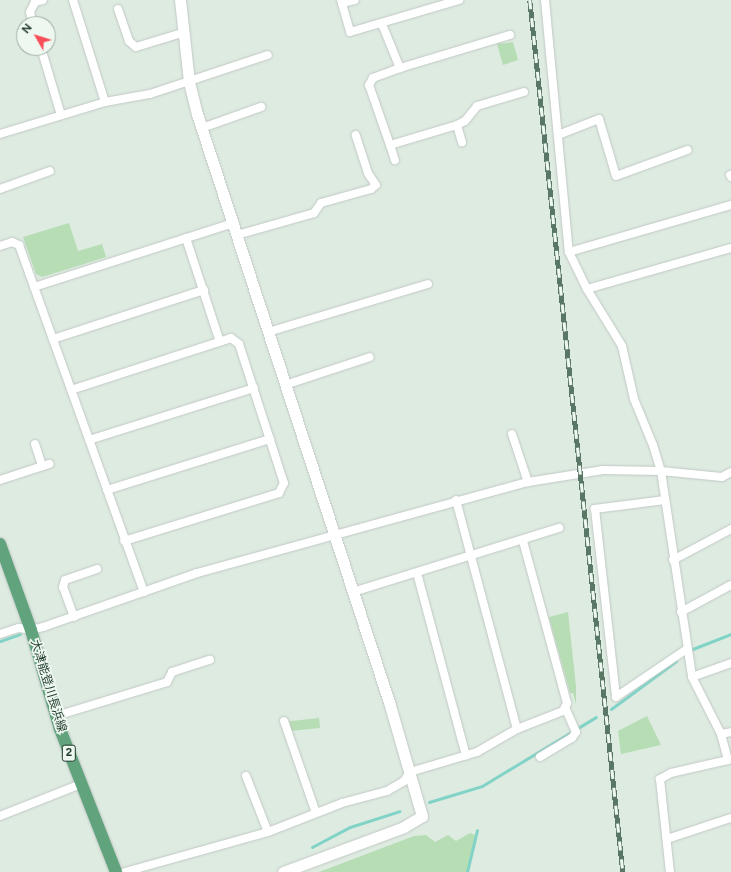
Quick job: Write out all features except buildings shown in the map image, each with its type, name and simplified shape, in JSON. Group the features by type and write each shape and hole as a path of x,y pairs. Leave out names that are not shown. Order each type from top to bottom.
{"main road":[{"name":"大津能登川長浜線","path":"0,544 31,630 56,716 116,872"}],"street":[{"path":"31,16 30,12 35,2 43,0"},
{"path":"73,0 105,102"},
{"path":"180,0 182,33 189,82 202,128 353,592 410,772 422,816 404,827 283,872"},
{"path":"355,0 342,2 350,32 382,24 448,2 459,0"},
{"path":"545,0 569,252 587,290 622,346 634,399 661,471 681,612 692,677 721,734 728,760 671,773 660,779 670,872"},
{"path":"118,9 129,41 136,47 182,33"},
{"path":"382,24 400,68"},
{"path":"395,160 369,85 373,78 400,68 510,35"},
{"path":"0,134 105,102 150,94 268,55"},
{"path":"43,56 61,115"},
{"path":"390,145 457,125 465,121 477,106 524,92"},
{"path":"202,128 261,107"},
{"path":"558,135 599,119 616,176 687,150"},
{"path":"457,125 462,142"},
{"path":"237,235 314,213 321,203 371,189 376,185 368,173 356,135"},
{"path":"0,189 50,171"},
{"path":"569,252 731,205"},
{"path":"34,287 233,223"},
{"path":"186,238 220,342"},
{"path":"0,246 12,242 19,246 124,541 144,592"},
{"path":"587,290 731,248"},
{"path":"268,332 428,284"},
{"path":"52,339 204,290"},
{"path":"71,390 231,338 239,344 284,483 279,493 124,541"},
{"path":"285,385 370,357"},
{"path":"89,440 254,388"},
{"path":"512,434 528,482"},
{"path":"107,490 270,439"},
{"path":"0,480 46,465 35,444"},
{"path":"0,634 19,628 31,630 74,617 144,592 334,533 528,482 581,471 661,471 722,477 731,472"},
{"path":"456,500 517,729"},
{"path":"665,500 595,509 616,697 687,649"},
{"path":"353,592 471,557 559,528"},
{"path":"674,560 731,529"},
{"path":"125,872 268,832 316,813 387,791 404,781 410,772 466,756 517,729 563,711 567,703 523,540"},
{"path":"74,617 63,587 65,580 97,570"},
{"path":"417,573 466,756"},
{"path":"681,612 731,585"},
{"path":"56,716 167,682 172,672 210,660"},
{"path":"692,677 731,663"},
{"path":"540,757 572,738 575,730 565,707"},
{"path":"284,721 316,813"},
{"path":"721,734 731,732"},
{"path":"246,776 268,832"},
{"path":"0,816 81,784"},
{"path":"667,839 731,818"}],"green space":[{"path":"513,42 518,60 503,65 497,44"},
{"path":"69,223 78,251 102,244 106,257 42,277 36,274 23,237"},
{"path":"568,612 576,686 576,704 573,693 570,693 549,617"},
{"path":"647,716 661,745 621,754 618,731"},
{"path":"319,718 320,728 290,731 289,721"},
{"path":"470,833 475,835 469,872 319,872 414,836 426,835 435,842 448,835 456,841"}],"waterway":[{"path":"0,641 20,634"},
{"path":"690,650 731,634"},
{"path":"611,709 676,661"},
{"path":"429,802 482,786 596,717"},
{"path":"312,847 350,827 400,811"},
{"path":"467,872 477,830"}],"railway":[{"path":"530,0 623,872"}]}
